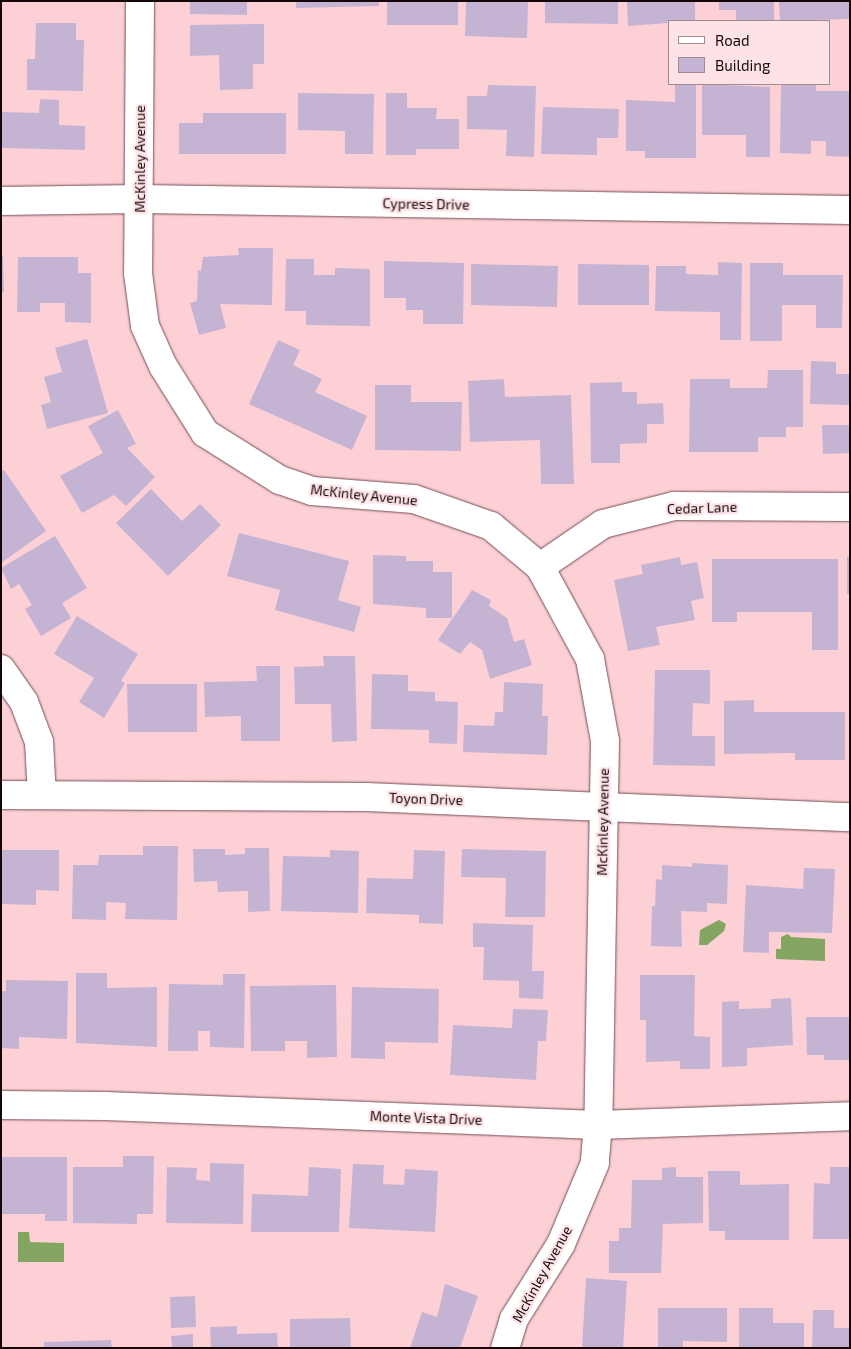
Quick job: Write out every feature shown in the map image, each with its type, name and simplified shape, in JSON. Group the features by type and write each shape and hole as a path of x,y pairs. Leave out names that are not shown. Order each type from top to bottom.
{"street":[{"name":"McKinley Avenue","path":"140,1 138,273 145,326 163,366 205,433 280,480 312,491 414,499 449,509 491,526 540,567 590,659 605,741 598,1125 590,1180 561,1244 514,1319 505,1348"},
{"name":"Cypress Drive","path":"1,201 140,199 850,210"},
{"name":"Cedar Lane","path":"540,567 603,524 674,506 850,507"},
{"path":"1,670 24,702 39,742 42,795"},
{"name":"Toyon Drive","path":"1,795 366,796 850,817"},
{"name":"Monte Vista Drive","path":"1,1106 105,1106 598,1125 850,1116"}],"shaded area":[{"path":"719,920 726,924 724,931 707,945 699,945 700,930"},
{"path":"788,934 791,937 825,939 825,961 776,959 776,949 781,949 781,937"},
{"path":"18,1232 29,1232 30,1242 64,1243 64,1262 18,1262"}],"building":[{"path":"190,1 247,1 247,15 190,14"},
{"path":"296,1 379,1 379,6 296,8"},
{"path":"387,1 458,1 458,25 387,25"},
{"path":"466,1 528,1 527,38 465,36"},
{"path":"545,1 618,1 618,24 545,23"},
{"path":"627,1 695,1 695,20 668,20 668,23 628,26"},
{"path":"719,1 774,1 774,20 736,20 736,10 719,10"},
{"path":"779,1 849,1 849,19 780,20"},
{"path":"36,23 76,23 76,40 84,40 83,91 27,90 27,59 35,59"},
{"path":"264,24 264,64 253,64 253,89 220,90 219,55 190,56 190,25"},
{"path":"488,85 536,86 534,157 506,156 507,130 467,129 467,96 487,96"},
{"path":"675,85 696,85 696,158 645,158 645,151 626,151 626,100 675,102"},
{"path":"702,85 770,87 770,157 746,157 746,135 702,135"},
{"path":"781,85 816,85 816,91 850,91 850,157 826,156 826,141 811,141 811,154 780,153"},
{"path":"298,93 374,94 373,154 345,154 345,131 298,130"},
{"path":"386,93 407,93 407,108 437,108 436,119 459,119 459,149 416,149 416,155 386,155"},
{"path":"40,99 59,100 59,125 85,126 85,150 1,148 1,112 39,113"},
{"path":"543,107 619,109 618,138 597,138 597,155 541,154"},
{"path":"203,113 286,113 286,154 179,154 179,123 203,123"},
{"path":"238,248 273,248 272,305 220,304 226,328 199,335 190,303 197,301 198,270 201,271 203,257 239,255"},
{"path":"1,255 3,255 4,292 1,292"},
{"path":"18,257 78,257 78,273 91,273 91,323 65,322 65,303 40,303 40,312 17,312"},
{"path":"286,259 314,259 314,275 335,275 335,268 370,269 370,326 306,325 306,311 285,311"},
{"path":"384,261 464,263 463,324 423,324 423,310 406,310 406,298 384,298"},
{"path":"718,262 742,263 741,340 720,340 720,312 655,311 656,266 686,266 686,274 718,275"},
{"path":"750,263 783,263 783,275 843,275 842,328 816,328 816,305 782,305 782,341 750,341"},
{"path":"471,264 558,266 557,307 471,305"},
{"path":"578,264 649,265 649,305 578,305"},
{"path":"87,339 108,413 47,429 41,405 51,402 44,377 62,372 55,348"},
{"path":"278,340 300,350 293,365 322,379 315,392 367,416 352,450 249,404"},
{"path":"811,361 836,362 836,374 850,374 849,405 810,404"},
{"path":"768,370 803,370 803,427 786,427 786,437 758,437 758,452 689,452 690,379 730,379 730,388 767,388"},
{"path":"504,379 505,397 571,395 574,484 541,484 540,440 470,442 468,381"},
{"path":"622,382 622,392 637,392 637,404 663,403 664,424 647,424 647,443 620,444 620,463 591,463 590,383"},
{"path":"375,385 411,385 411,402 462,402 461,451 375,450"},
{"path":"118,410 136,444 127,448 155,477 126,506 114,495 82,513 60,476 103,453 88,426"},
{"path":"822,425 850,425 850,453 823,454"},
{"path":"4,470 46,531 1,563 1,471"},
{"path":"151,489 182,521 200,504 221,525 168,576 116,523"},
{"path":"239,533 349,561 338,600 361,607 354,632 275,610 280,590 227,576"},
{"path":"55,536 87,588 62,603 71,618 41,636 25,609 32,605 19,584 11,589 1,568"},
{"path":"373,555 406,556 406,561 433,561 433,572 452,572 452,618 426,618 426,608 373,604"},
{"path":"680,557 681,565 697,562 704,598 691,601 695,620 656,627 660,645 628,651 614,580 643,574 641,565"},
{"path":"847,557 850,557 850,594 847,594"},
{"path":"712,559 838,559 838,650 812,650 812,612 737,612 737,622 712,622"},
{"path":"472,590 491,600 489,606 507,618 514,642 524,639 532,665 490,679 482,650 470,642 460,654 438,640"},
{"path":"77,616 138,654 121,681 125,683 104,718 79,702 94,678 54,654"},
{"path":"323,656 355,656 357,741 332,742 331,704 295,704 294,667 324,666"},
{"path":"256,666 280,666 280,741 241,741 241,716 205,717 204,682 257,681"},
{"path":"655,670 710,670 710,704 693,703 692,736 715,736 715,766 653,765"},
{"path":"372,674 408,675 408,691 435,692 435,701 458,702 457,744 429,743 429,730 371,729"},
{"path":"504,682 543,684 542,716 548,716 547,755 463,752 464,725 494,726 495,712 503,712"},
{"path":"127,684 197,684 197,732 128,732"},
{"path":"754,700 754,712 845,712 845,760 795,760 795,753 724,754 724,701"},
{"path":"143,846 178,846 177,920 125,919 126,903 106,902 106,920 72,919 73,865 98,865 99,855 143,855"},
{"path":"245,848 269,848 270,911 248,912 248,891 218,892 217,881 194,882 193,849 225,849 225,855 245,854"},
{"path":"462,849 546,851 545,917 505,917 506,878 461,877"},
{"path":"1,850 59,850 59,891 36,890 36,905 1,904"},
{"path":"330,850 359,851 358,913 281,911 283,856 330,857"},
{"path":"414,850 445,851 443,924 419,923 419,915 366,913 367,878 413,879"},
{"path":"692,863 728,865 727,904 707,903 707,912 681,911 682,947 651,946 652,906 655,906 656,879 662,880 662,865 692,867"},
{"path":"804,868 835,869 832,933 769,932 769,953 743,952 746,885 803,889"},
{"path":"473,923 533,925 532,971 544,971 543,999 519,998 519,981 483,980 484,947 473,947"},
{"path":"76,973 107,973 107,988 157,987 157,1047 76,1043"},
{"path":"223,974 245,974 244,1048 210,1047 210,1031 198,1031 198,1051 168,1051 169,984 223,985"},
{"path":"640,975 695,975 694,1036 710,1037 710,1069 680,1069 680,1061 646,1062 646,1020 640,1020"},
{"path":"6,980 68,981 67,1039 19,1037 19,1049 1,1048 1,991 6,991"},
{"path":"336,985 337,1057 307,1058 307,1041 285,1041 285,1051 251,1051 250,986"},
{"path":"352,987 439,989 438,1043 385,1042 385,1059 351,1058"},
{"path":"791,998 793,1045 747,1048 747,1066 722,1067 722,1002 739,1001 739,1009 771,1008 771,999"},
{"path":"513,1009 548,1010 546,1041 538,1041 536,1080 450,1075 453,1025 512,1028"},
{"path":"806,1017 850,1017 850,1060 824,1060 824,1055 807,1055"},
{"path":"123,1156 154,1156 153,1214 137,1214 137,1224 73,1223 73,1167 123,1167"},
{"path":"1,1157 67,1157 67,1221 45,1221 45,1214 1,1214"},
{"path":"210,1163 244,1164 243,1224 166,1223 167,1167 197,1168 196,1180 210,1181"},
{"path":"353,1164 384,1165 383,1184 404,1185 405,1169 438,1171 435,1232 349,1228"},
{"path":"309,1167 341,1169 339,1232 251,1232 252,1194 308,1196"},
{"path":"676,1167 676,1177 703,1177 703,1223 663,1224 661,1273 609,1273 609,1241 619,1241 619,1228 631,1228 632,1180 662,1180 662,1168"},
{"path":"830,1167 850,1167 850,1239 813,1239 814,1183 830,1184"},
{"path":"708,1171 740,1171 740,1185 789,1184 789,1240 725,1240 725,1231 709,1231"},
{"path":"586,1278 627,1281 623,1348 582,1348"},
{"path":"445,1284 478,1296 460,1348 410,1348 422,1312 437,1317"},
{"path":"195,1296 196,1327 171,1328 170,1297"},
{"path":"658,1308 727,1308 727,1342 683,1341 683,1348 658,1348"},
{"path":"739,1308 773,1308 773,1323 804,1323 804,1348 739,1348"},
{"path":"813,1310 834,1310 834,1328 850,1328 850,1348 812,1348"},
{"path":"350,1318 351,1348 290,1348 290,1319"},
{"path":"237,1326 237,1334 277,1333 278,1348 211,1348 210,1327"},
{"path":"193,1334 193,1348 172,1348 171,1336"},
{"path":"111,1340 112,1348 44,1348 44,1342"}]}
